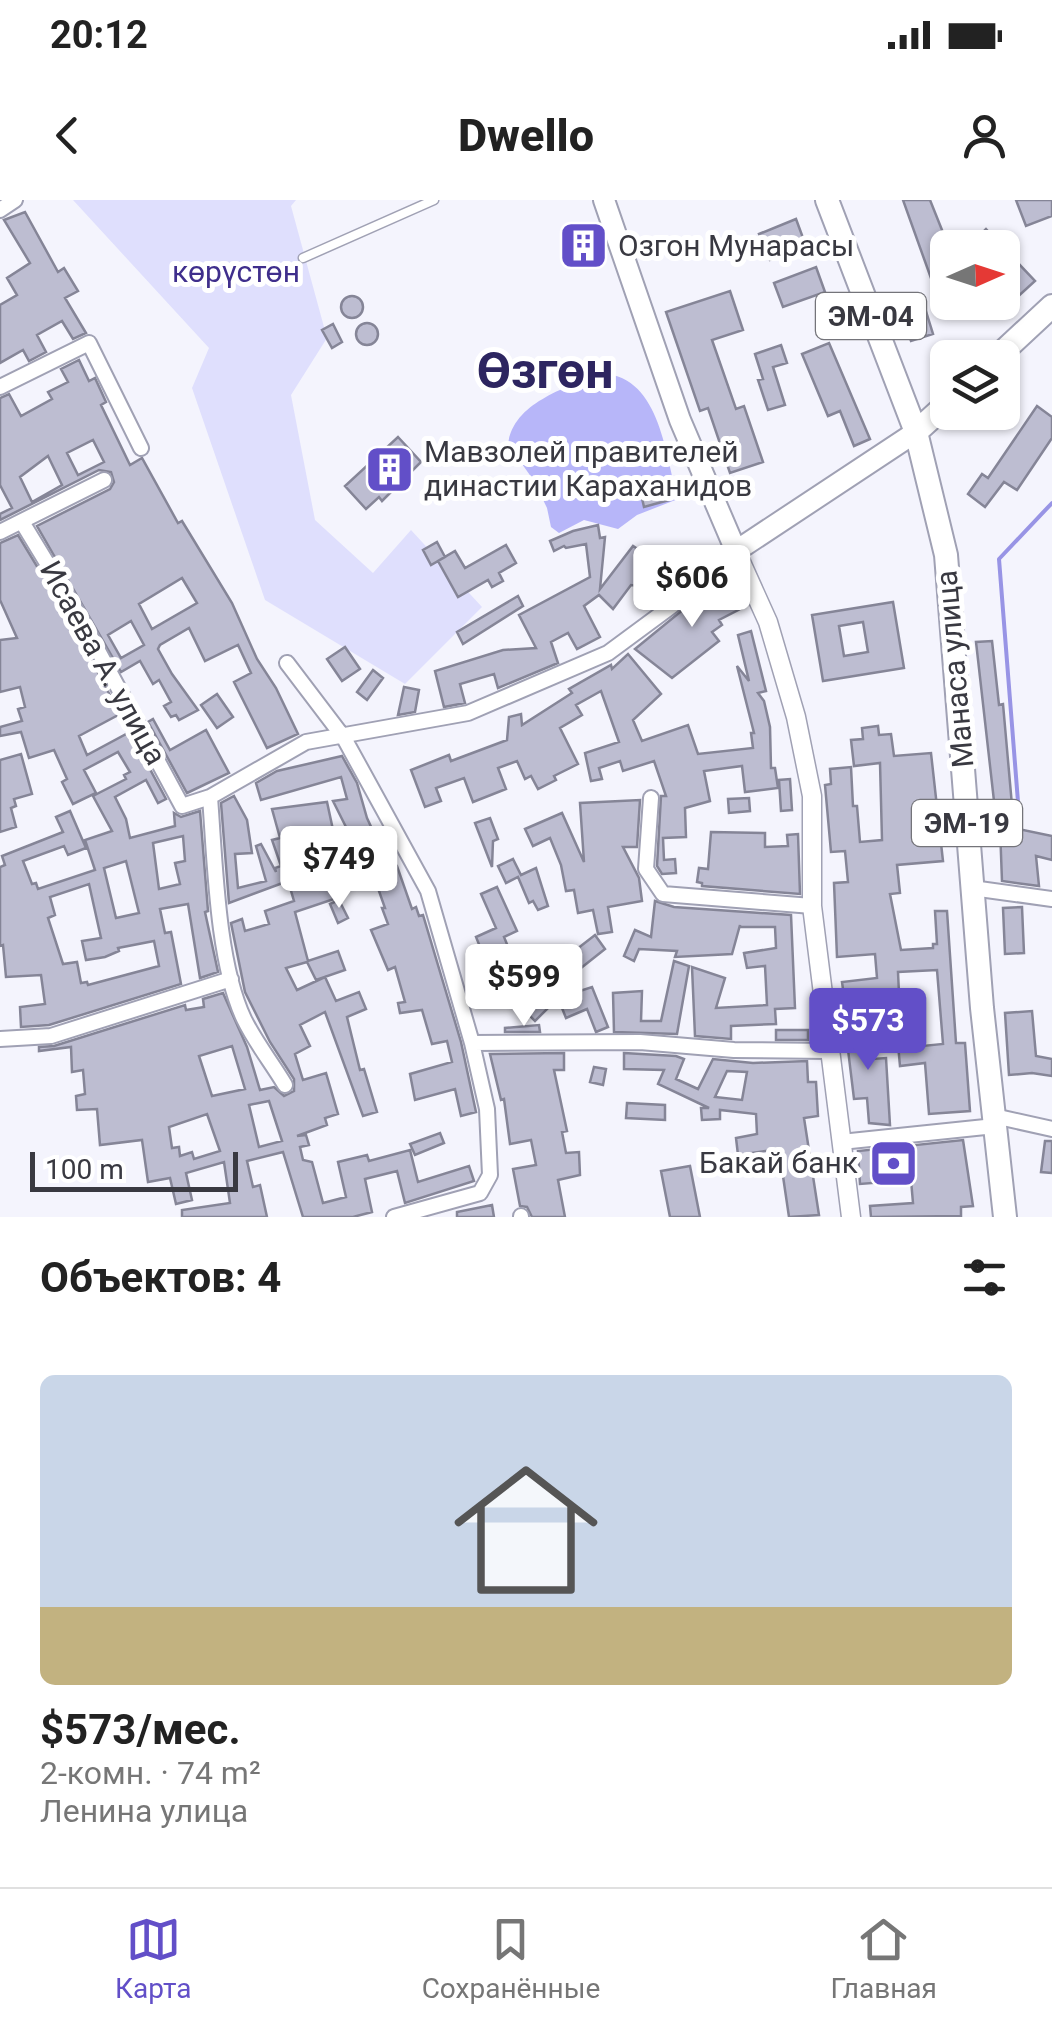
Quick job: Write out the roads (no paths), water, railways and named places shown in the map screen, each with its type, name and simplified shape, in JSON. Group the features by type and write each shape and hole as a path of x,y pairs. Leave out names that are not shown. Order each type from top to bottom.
{"main road":[{"path":"604,200 680,420 736,551 930,419"},
{"name":"Манаса улица","path":"827,200 916,432 946,554 972,888 1005,1217"},
{"path":"1015,340 1052,306"}],"street":[{"path":"0,210 15,200"},
{"path":"0,387 89,343 141,448"},
{"path":"0,532 104,480"},
{"name":"Исаева А. улица","path":"22,522 81,619 182,806 210,797"},
{"path":"285,1085 244,1018 231,979 218,893 210,797 306,742 468,713 608,653 672,606 736,551 768,622 796,717 812,796 812,906 851,1217"},
{"path":"287,663 344,738 428,891 472,1042 487,1109 490,1175 480,1193 394,1217"},
{"path":"651,798 646,869 663,894 812,906"},
{"path":"972,888 1052,899"},
{"path":"0,1039 51,1036 231,979"},
{"path":"472,1042 640,1042 734,1050 830,1051"},
{"path":"841,1142 994,1121 1052,1129"}],"lane":[{"path":"303,258 434,200"}],"waterway":[{"path":"1018,802 999,559 1052,503"}],"place":[{"name":"Озгон Мунарасы","path":"583,246"},
{"name":"Мавзолей правителей династии Караханидов","path":"389,469"},
{"name":"Бакай банк","path":"893,1163"}],"district":[{"name":"Өзгөн","path":"545,370"}],"park label":[{"name":"көрүстөн","path":"236,272"}]}
